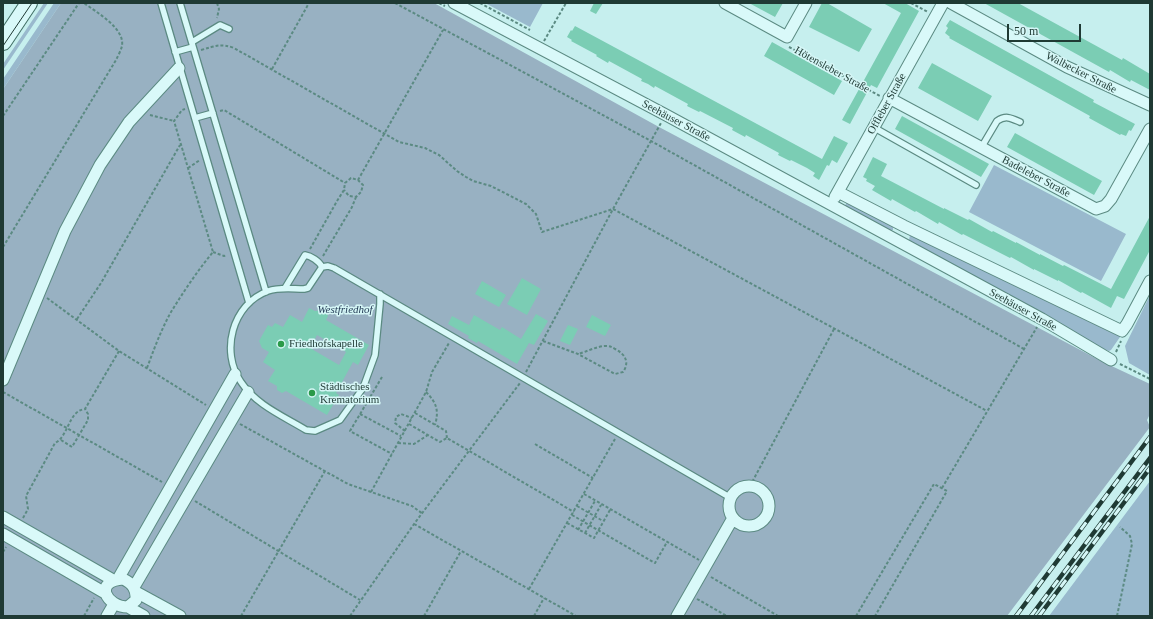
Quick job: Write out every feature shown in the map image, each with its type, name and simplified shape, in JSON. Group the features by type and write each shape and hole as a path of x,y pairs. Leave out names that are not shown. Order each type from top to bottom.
{"main road":[{"path":"3,42 28,3"}],"street":[{"name":"Seehäuser Straße","path":"454,3 666,115 1042,319 1111,360"},
{"name":"Hötensleber Straße","path":"724,3 787,37 806,3"},
{"name":"Offleber Straße","path":"830,205 943,3"},
{"name":"Walbecker Straße","path":"951,3 1068,67 1150,105"},
{"path":"3,380 65,231 100,165 121,132 179,68"},
{"name":"Badeleber Straße","path":"889,99 1092,208 1099,209 1105,206 1111,199 1150,129"},
{"name":"Seehäuser Straße","path":"838,192 904,226 1122,331"},
{"path":"896,240 904,226"},
{"path":"1122,331 1150,281"},
{"path":"116,579 235,374"},
{"path":"128,607 136,600 135,590 248,392"},
{"path":"750,486 760,489 765,494 769,503 766,516 762,521 749,526 738,522 733,518 729,504 731,498 737,490 750,486"},
{"path":"3,517 116,579"},
{"path":"677,616 733,518"},
{"path":"3,534 102,591 114,604 128,607 144,616"},
{"path":"102,591 106,588 109,582 116,579 123,579 127,581 135,590 180,616"},
{"path":"107,616 114,604"}],"lane":[{"path":"161,3 249,303"},
{"path":"180,3 266,292"},
{"path":"175,52 193,47 220,25 229,29"},
{"path":"195,118 213,113"},
{"path":"981,148 997,121 1001,118 1010,117 1020,122"},
{"path":"873,127 976,186"},
{"path":"285,288 306,255 321,265 332,267 731,498"},
{"path":"321,265 308,288 285,288 266,292 249,303 238,318 232,335 230,355 235,374 248,392 260,403 308,431 316,431 340,420 362,390 374,358 380,294"}],"path":[{"path":"3,116 79,3"},
{"path":"3,247 116,60 122,45 119,31 109,21 84,3"},
{"path":"217,3 219,8 217,19 220,25"},
{"path":"272,69 308,3"},
{"path":"395,3 651,141 1024,349"},
{"path":"546,39 566,3"},
{"path":"911,3 936,17"},
{"path":"358,180 443,30"},
{"name":"Hötensleber Straße","path":"787,37 784,44 889,99"},
{"path":"193,47 224,45 238,50 399,142 425,148 439,155 457,171 473,181 491,186 526,204 536,214 542,232 613,209 987,411"},
{"path":"836,77 838,73"},
{"path":"174,121 182,110 191,107"},
{"path":"213,113 224,110 346,183"},
{"path":"138,112 174,121"},
{"path":"174,121 214,252"},
{"path":"350,616 414,524 423,514 523,378 613,209 656,133"},
{"path":"76,319 101,283 181,145"},
{"path":"188,168 206,157"},
{"path":"306,255 344,190 346,183 351,178 358,180 363,185 361,192 356,197 352,208 321,265"},
{"path":"344,190 349,196 356,197"},
{"path":"214,252 224,256 234,252"},
{"path":"147,368 156,343 171,313 201,267 214,252"},
{"path":"39,292 119,351 215,410"},
{"path":"942,488 1042,319"},
{"path":"750,486 834,329"},
{"path":"1122,331 1123,338 1111,360 1150,379"},
{"path":"371,492 426,392 432,372 453,337"},
{"path":"543,341 578,354 615,374 622,372 627,364 626,358 622,353 608,346 602,346 578,354"},
{"path":"85,409 119,351"},
{"path":"382,377 350,431 392,454"},
{"path":"3,392 170,487"},
{"path":"426,392 433,399 436,405 438,414 435,425"},
{"path":"28,509 26,496 56,443 61,440 75,414 79,410 85,409"},
{"path":"61,440 72,447 88,420 88,414 85,409"},
{"path":"415,413 446,431 447,438"},
{"path":"360,414 402,436"},
{"path":"405,431 395,423 396,417 401,414 412,418"},
{"path":"233,420 348,484 412,506 423,514"},
{"path":"409,424 440,442 447,438"},
{"path":"529,589 618,433"},
{"path":"398,443 414,444 428,435"},
{"path":"447,438 574,512"},
{"path":"535,444 593,478"},
{"path":"241,616 325,471"},
{"path":"856,616 934,484 947,491 875,616"},
{"path":"584,494 667,542 778,616"},
{"path":"188,496 360,600"},
{"path":"578,530 595,501"},
{"path":"585,533 602,504"},
{"path":"577,506 603,521"},
{"path":"567,523 594,538 610,509"},
{"path":"572,515 655,563 667,542"},
{"path":"414,524 576,616"},
{"path":"1117,616 1132,544 1130,536 1120,527"},
{"path":"424,616 461,551"},
{"path":"84,616 102,591"},
{"path":"689,594 727,616"},
{"path":"534,616 544,598"}],"shaded area":[{"path":"44,3 48,3 3,70 3,64"},
{"path":"54,3 61,3 3,89 3,79"},
{"path":"485,3 543,3 530,27"},
{"path":"994,165 1126,234 1101,281 969,212"},
{"path":"847,201 893,225 893,230 889,230 845,206"},
{"path":"910,235 913,235 1119,334 1120,337 1111,350 1109,351 1104,349 909,240"},
{"path":"1150,295 1150,375 1129,363 1125,346"},
{"path":"1150,481 1150,616 1049,616"}],"green space":[{"name":"Westfriedhof","path":"61,3 434,3 659,127 1103,362 1150,384 1150,414 1147,420 1150,427 1007,616 3,616 3,89"}],"building":[{"path":"594,3 603,3 596,14 590,11"},
{"path":"749,3 783,3 775,17"},
{"path":"822,3 827,3 872,29 859,52 809,27"},
{"path":"883,3 905,3 919,11 877,88 871,85 850,124 842,120 901,13"},
{"path":"984,3 1018,3 1122,60 1123,58 1150,74 1150,90 1131,80 1130,82 1110,70 1109,72"},
{"path":"950,20 1094,100 1093,102 1135,124 1131,131 1129,130 1126,136 1120,135 1089,118 1090,116 949,38 950,37 945,33 948,28 946,26"},
{"path":"575,26 822,159 834,136 848,143 837,163 832,160 829,166 827,165 819,180 813,176 815,173 807,168 778,155 779,153 746,135 745,137 732,130 733,128 700,111 699,112 687,106 688,104 655,86 654,88 641,81 642,79 609,61 608,63 596,56 597,55 571,41 572,40 567,37"},
{"path":"772,42 842,81 834,95 764,56"},
{"path":"932,63 992,96 978,121 918,88"},
{"path":"902,116 989,164 981,177 895,129"},
{"path":"1015,133 1102,181 1094,195 1007,147"},
{"path":"873,157 887,164 881,176 944,209 968,220 969,219 992,232 993,231 1016,242 1111,289 1150,216 1150,250 1124,299 1117,296 1111,308 1058,280 1034,270 963,234 962,235 939,222 938,224 916,211 915,212 892,199 891,201 872,190 875,186 866,181 867,179 863,177"},
{"path":"522,278 541,289 527,315 507,304"},
{"path":"482,281 506,295 499,307 475,294"},
{"path":"309,308 315,311 323,310 328,316 326,320 369,345 358,365 353,362 336,393 339,395 327,415 286,391 282,393 277,390 277,386 268,381 275,370 263,362 269,352 262,348 259,341 268,325 272,327 275,323 283,327 290,315 302,322","holes":["317,335 346,352 339,365 310,348"]},
{"path":"536,314 548,321 534,345 529,343 517,364 478,341 477,343 468,338 469,336 448,324 452,316 469,325 474,315 500,330 502,327 521,339"},
{"path":"592,315 611,325 605,336 586,327"},
{"path":"568,325 578,329 570,345 560,341"}],"tram line":[{"path":"3,46 32,3"}],"railway":[{"path":"1016,616 1150,437"},
{"path":"1031,616 1150,458"},
{"path":"1039,616 1150,468"}],"place":[{"name":"Friedhofskapelle","path":"281,344"},
{"name":"Städtisches Krematorium","path":"312,393"}]}
